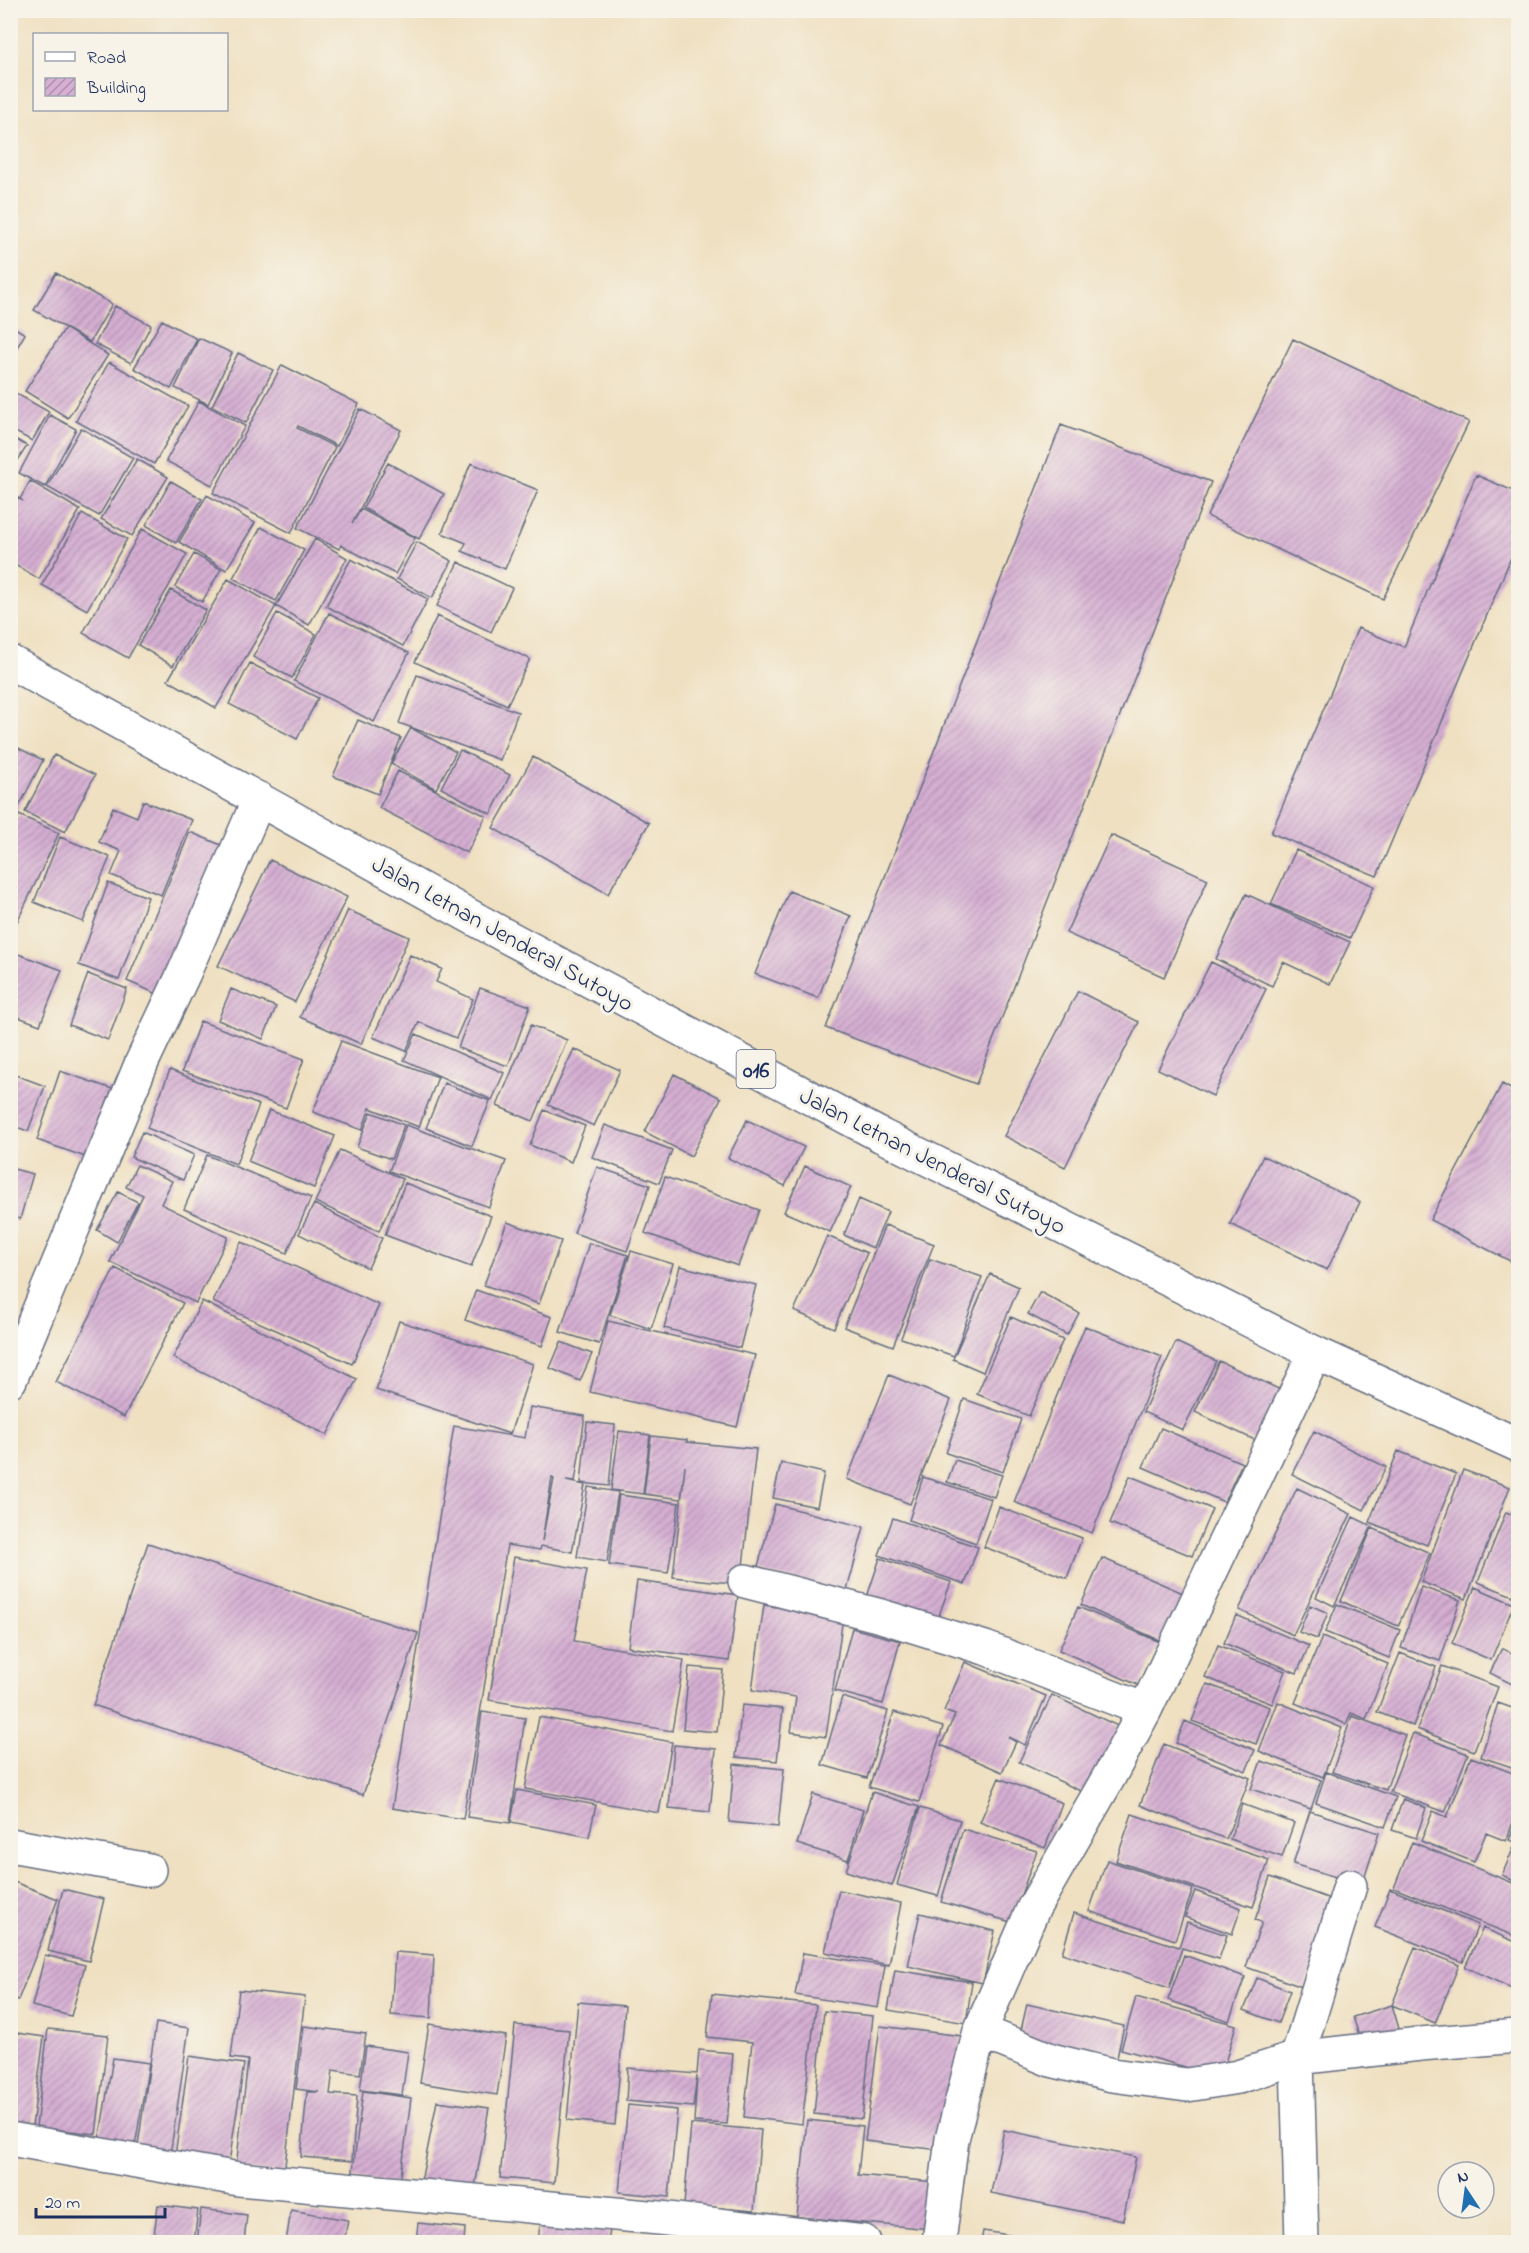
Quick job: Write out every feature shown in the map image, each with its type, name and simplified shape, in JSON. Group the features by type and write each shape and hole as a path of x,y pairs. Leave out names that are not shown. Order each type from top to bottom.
{"street":[{"name":"Jalan Letnan Jenderal Sutoyo","path":"10,663 504,935 882,1136 1315,1353 1518,1445"},
{"path":"10,1380 142,1062 184,973 259,799"},
{"path":"939,2242 952,2139 980,2031 1033,1909 1110,1776 1145,1710 1315,1353"},
{"path":"746,1581 881,1616 985,1648 1145,1710"},
{"path":"10,1845 149,1870"},
{"path":"1302,2242 1297,2058 1350,1886"},
{"path":"980,2031 1051,2060 1112,2075 1187,2085 1238,2077 1297,2058 1419,2044 1518,2036"},
{"path":"10,2139 239,2179 659,2218 864,2242"}],"building":[{"path":"56,273 112,304 90,342 34,310"},
{"path":"115,306 151,325 131,363 95,344"},
{"path":"162,320 197,339 171,389 134,368"},
{"path":"10,325 25,334 10,359"},
{"path":"65,328 108,355 68,418 25,391"},
{"path":"199,338 232,353 208,404 175,388"},
{"path":"1293,339 1469,422 1383,599 1207,516"},
{"path":"238,353 273,370 246,423 212,406"},
{"path":"109,362 188,406 154,464 76,421"},
{"path":"282,365 359,404 337,446 298,426 297,428 335,447 291,533 213,493"},
{"path":"10,390 49,412 32,441 10,429"},
{"path":"199,401 245,426 212,485 166,461"},
{"path":"360,409 401,430 352,524 361,509 415,538 395,574 341,545 339,549 297,528"},
{"path":"50,415 76,429 45,487 19,473"},
{"path":"1061,425 1211,482 976,1084 826,1028"},
{"path":"81,428 133,458 99,516 47,487"},
{"path":"10,436 27,446 10,473"},
{"path":"137,459 168,477 132,536 101,519"},
{"path":"388,463 444,494 419,539 363,508"},
{"path":"471,463 538,490 505,569 462,551 466,543 442,533"},
{"path":"1476,475 1518,493 1518,541 1377,876 1271,833 1358,628 1404,647"},
{"path":"30,481 80,510 39,579 10,562 10,493 23,501 20,499"},
{"path":"171,481 202,499 176,543 146,525"},
{"path":"207,495 255,523 226,570 179,542"},
{"path":"82,514 127,539 87,610 42,585"},
{"path":"261,527 304,550 276,601 233,578"},
{"path":"142,529 187,554 128,658 83,633"},
{"path":"315,539 347,558 309,625 276,606"},
{"path":"417,542 452,561 432,598 397,579"},
{"path":"194,554 221,569 202,602 175,587"},
{"path":"351,559 428,599 403,646 326,606"},
{"path":"458,562 512,588 491,632 437,606"},
{"path":"228,579 276,606 216,708 168,680"},
{"path":"171,590 206,610 173,666 138,645"},
{"path":"277,613 316,634 292,678 253,657"},
{"path":"329,613 409,653 374,722 294,681"},
{"path":"437,616 530,659 507,705 415,662"},
{"path":"250,663 318,698 297,739 229,704"},
{"path":"417,675 518,712 500,760 399,723"},
{"path":"358,720 401,738 378,794 333,776"},
{"path":"411,728 456,752 436,789 391,764"},
{"path":"10,744 43,760 10,824"},
{"path":"460,750 510,775 491,814 441,788"},
{"path":"54,755 95,775 65,832 25,812"},
{"path":"533,757 649,823 608,894 493,828"},
{"path":"398,771 486,816 467,853 379,808"},
{"path":"143,801 192,820 161,895 111,875 121,851 99,842 113,807 137,817"},
{"path":"19,815 59,833 10,937 10,834"},
{"path":"190,832 233,850 169,999 127,981"},
{"path":"1111,835 1208,879 1164,977 1066,933"},
{"path":"60,837 110,857 83,922 34,902"},
{"path":"1296,850 1374,886 1350,938 1271,904"},
{"path":"270,860 347,897 295,1002 218,966"},
{"path":"108,883 148,897 119,980 79,965"},
{"path":"789,891 851,916 818,998 755,974"},
{"path":"1246,894 1350,942 1330,984 1283,962 1272,986 1216,959"},
{"path":"348,910 409,937 361,1044 300,1017"},
{"path":"10,951 62,970 40,1025 10,1014"},
{"path":"410,955 442,969 436,982 473,999 456,1038 419,1022 406,1051 373,1037"},
{"path":"1211,962 1266,989 1213,1096 1158,1069"},
{"path":"88,974 127,989 108,1040 69,1025"},
{"path":"480,988 530,1006 508,1066 458,1048"},
{"path":"231,989 276,1007 263,1039 218,1020"},
{"path":"1078,991 1139,1022 1065,1167 1004,1136"},
{"path":"200,1021 304,1059 286,1108 182,1071"},
{"path":"531,1025 567,1040 533,1121 497,1106"},
{"path":"416,1034 504,1073 492,1100 404,1060"},
{"path":"341,1041 438,1077 419,1127 370,1108 362,1130 313,1112"},
{"path":"574,1049 620,1070 594,1126 548,1105"},
{"path":"170,1070 259,1105 236,1164 147,1128"},
{"path":"60,1071 118,1091 94,1160 37,1140"},
{"path":"10,1073 45,1086 28,1131 10,1125"},
{"path":"674,1074 721,1098 691,1156 645,1132"},
{"path":"444,1083 490,1101 472,1146 426,1128"},
{"path":"1502,1084 1518,1093 1518,1265 1430,1220"},
{"path":"269,1110 335,1136 314,1188 248,1161"},
{"path":"544,1110 585,1126 571,1162 530,1145"},
{"path":"371,1112 404,1125 391,1159 357,1147"},
{"path":"747,1120 804,1147 785,1186 728,1158"},
{"path":"406,1125 506,1161 489,1207 389,1171"},
{"path":"605,1125 672,1150 659,1183 592,1157"},
{"path":"142,1132 194,1155 183,1180 131,1157"},
{"path":"340,1150 403,1179 379,1231 315,1202"},
{"path":"207,1155 311,1198 287,1253 184,1209"},
{"path":"1263,1156 1360,1202 1327,1270 1230,1224"},
{"path":"137,1165 172,1181 161,1204 228,1237 196,1303 110,1262 143,1195 126,1187"},
{"path":"805,1166 851,1187 830,1232 784,1212"},
{"path":"597,1167 650,1185 627,1251 574,1233"},
{"path":"10,1168 33,1174 20,1219 10,1217"},
{"path":"665,1177 759,1210 738,1266 645,1233"},
{"path":"405,1183 491,1216 471,1267 385,1235"},
{"path":"118,1192 138,1202 117,1242 97,1230"},
{"path":"859,1199 888,1212 873,1248 844,1235"},
{"path":"314,1204 382,1238 368,1268 299,1234"},
{"path":"507,1222 561,1241 539,1304 484,1285"},
{"path":"885,1225 934,1244 893,1346 844,1327"},
{"path":"827,1236 867,1253 834,1328 794,1311"},
{"path":"241,1242 379,1305 352,1364 213,1302"},
{"path":"589,1243 628,1255 599,1344 560,1332"},
{"path":"631,1251 673,1264 651,1329 610,1315"},
{"path":"930,1259 982,1277 954,1356 901,1338"},
{"path":"680,1266 756,1285 740,1348 664,1328"},
{"path":"115,1268 183,1303 124,1417 56,1382"},
{"path":"990,1274 1019,1287 983,1372 953,1359"},
{"path":"476,1290 552,1317 542,1346 465,1320"},
{"path":"1040,1292 1079,1313 1067,1335 1028,1314"},
{"path":"202,1301 357,1379 327,1435 173,1358"},
{"path":"1011,1317 1063,1340 1029,1416 977,1394"},
{"path":"399,1321 533,1364 510,1434 376,1390"},
{"path":"608,1321 755,1355 737,1427 590,1392"},
{"path":"1085,1326 1162,1357 1092,1533 1014,1502"},
{"path":"561,1342 592,1354 580,1381 550,1368"},
{"path":"1176,1342 1216,1361 1183,1430 1143,1412"},
{"path":"1219,1361 1285,1392 1261,1443 1195,1412"},
{"path":"889,1375 951,1400 910,1504 847,1479"},
{"path":"964,1399 1021,1419 1003,1472 946,1453"},
{"path":"530,1407 585,1416 575,1482 566,1481 585,1485 572,1552 541,1546 540,1550 507,1545 463,1819 392,1808 454,1426 525,1438","holes":["552,1478 554,1479 542,1541"]},
{"path":"587,1422 615,1425 609,1486 581,1483"},
{"path":"1161,1428 1242,1463 1224,1502 1143,1467"},
{"path":"619,1431 650,1435 643,1494 611,1490"},
{"path":"1314,1431 1386,1467 1364,1510 1292,1474"},
{"path":"651,1436 756,1449 741,1584 673,1577 685,1466 681,1499 644,1494"},
{"path":"1398,1451 1456,1474 1427,1545 1369,1522"},
{"path":"955,1460 1002,1475 994,1497 947,1482"},
{"path":"781,1463 824,1473 817,1507 773,1498"},
{"path":"1463,1470 1510,1487 1466,1599 1421,1582"},
{"path":"1130,1476 1212,1509 1192,1556 1110,1523"},
{"path":"923,1477 991,1499 976,1543 909,1520"},
{"path":"588,1487 618,1492 607,1562 577,1557"},
{"path":"1297,1488 1351,1514 1293,1635 1239,1610"},
{"path":"619,1495 679,1503 668,1573 609,1565"},
{"path":"775,1504 864,1527 846,1594 757,1570"},
{"path":"999,1507 1082,1538 1067,1578 984,1547"},
{"path":"1506,1512 1518,1517 1518,1582 1513,1596 1478,1582"},
{"path":"1353,1517 1372,1526 1334,1606 1316,1597"},
{"path":"893,1518 978,1547 965,1584 879,1555"},
{"path":"1372,1528 1430,1553 1398,1626 1341,1601"},
{"path":"148,1543 418,1633 363,1795 93,1705"},
{"path":"514,1557 587,1570 574,1641 684,1660 672,1731 489,1700"},
{"path":"880,1558 951,1582 934,1629 864,1606"},
{"path":"1102,1558 1192,1597 1170,1645 1081,1605"},
{"path":"637,1581 738,1595 729,1661 628,1647"},
{"path":"1421,1587 1460,1600 1440,1661 1401,1648"},
{"path":"1475,1587 1514,1604 1491,1660 1452,1643"},
{"path":"1337,1604 1400,1630 1389,1658 1325,1632"},
{"path":"764,1605 843,1617 826,1737 791,1732 796,1697 752,1690"},
{"path":"1310,1605 1328,1613 1317,1639 1299,1632"},
{"path":"1078,1607 1160,1642 1140,1686 1059,1650"},
{"path":"1236,1615 1309,1646 1297,1673 1224,1643"},
{"path":"852,1628 900,1641 883,1704 835,1691"},
{"path":"1322,1637 1388,1664 1366,1719 1351,1713 1346,1724 1295,1703"},
{"path":"1218,1645 1285,1671 1272,1704 1205,1677"},
{"path":"1502,1648 1518,1656 1518,1687 1490,1673"},
{"path":"1400,1653 1436,1667 1413,1726 1377,1712"},
{"path":"965,1662 1046,1696 1025,1745 1008,1737 1016,1742 1002,1772 941,1745 955,1715 944,1711"},
{"path":"1442,1666 1498,1687 1474,1751 1417,1729"},
{"path":"689,1667 723,1670 717,1732 683,1729"},
{"path":"1207,1684 1270,1707 1256,1744 1192,1721"},
{"path":"1052,1695 1122,1728 1089,1795 1019,1762"},
{"path":"842,1697 888,1711 867,1778 822,1765"},
{"path":"1278,1702 1342,1728 1323,1777 1259,1751"},
{"path":"1498,1703 1518,1710 1518,1769 1481,1757"},
{"path":"742,1705 783,1709 777,1761 736,1757"},
{"path":"482,1712 525,1718 510,1823 467,1817"},
{"path":"894,1712 943,1727 919,1802 869,1787"},
{"path":"1352,1716 1405,1735 1386,1790 1332,1772"},
{"path":"539,1717 672,1742 659,1813 525,1789"},
{"path":"1185,1721 1255,1750 1246,1771 1176,1743"},
{"path":"1413,1733 1468,1754 1445,1812 1390,1792"},
{"path":"1164,1744 1250,1778 1226,1839 1140,1805"},
{"path":"674,1745 716,1749 710,1812 669,1808"},
{"path":"1471,1757 1518,1775 1518,1809 1506,1841 1486,1833 1474,1862 1421,1841 1433,1811 1447,1817"},
{"path":"1261,1761 1321,1780 1311,1809 1251,1789"},
{"path":"734,1764 784,1769 778,1827 729,1822"},
{"path":"1326,1772 1396,1797 1385,1827 1316,1803"},
{"path":"999,1778 1062,1803 1045,1848 980,1822"},
{"path":"517,1790 596,1805 589,1837 511,1822"},
{"path":"872,1792 919,1807 892,1886 846,1871"},
{"path":"813,1794 863,1810 848,1860 797,1844"},
{"path":"1403,1799 1426,1808 1416,1838 1392,1830"},
{"path":"1242,1804 1294,1823 1282,1857 1230,1839"},
{"path":"920,1808 960,1820 938,1896 897,1885"},
{"path":"1310,1811 1379,1833 1362,1885 1293,1864"},
{"path":"1132,1814 1269,1860 1253,1907 1116,1861"},
{"path":"1518,1816 1518,1843 1509,1840"},
{"path":"963,1829 1037,1851 1011,1922 941,1902"},
{"path":"1412,1842 1518,1885 1517,1937 1394,1888"},
{"path":"1514,1847 1518,1849 1518,1883 1502,1875"},
{"path":"1107,1860 1193,1889 1175,1940 1089,1911"},
{"path":"1270,1877 1341,1903 1305,1988 1246,1967 1262,1922 1255,1920"},
{"path":"14,1882 58,1899 18,2000 10,1997 10,1891"},
{"path":"63,1889 104,1899 89,1961 48,1951"},
{"path":"1390,1889 1478,1925 1463,1962 1375,1927"},
{"path":"839,1890 901,1903 889,1965 825,1952"},
{"path":"1195,1891 1241,1908 1232,1934 1185,1917"},
{"path":"920,1913 995,1931 983,1983 908,1966"},
{"path":"1074,1913 1179,1947 1187,1922 1227,1935 1219,1959 1182,1948 1169,1988 1062,1953"},
{"path":"1483,1928 1518,1943 1518,1991 1465,1967"},
{"path":"1415,1947 1459,1965 1435,2023 1392,2005"},
{"path":"395,1952 434,1955 431,2018 391,2015"},
{"path":"803,1953 885,1966 878,2008 795,1995"},
{"path":"45,1955 85,1965 71,2016 32,2006"},
{"path":"1184,1955 1245,1977 1229,2021 1168,2000"},
{"path":"895,1970 972,1982 966,2023 888,2010"},
{"path":"1257,1978 1290,1991 1278,2023 1244,2010"},
{"path":"239,1990 305,1997 284,2174 236,2168 248,2060 231,2058"},
{"path":"712,1994 816,2005 802,2124 744,2117 752,2042 707,2037"},
{"path":"1136,1997 1236,2025 1221,2077 1121,2049"},
{"path":"578,2002 625,2006 615,2125 567,2120"},
{"path":"1027,2004 1124,2026 1116,2062 1019,2039"},
{"path":"1392,2005 1400,2032 1362,2044 1353,2017"},
{"path":"824,2011 873,2016 862,2119 814,2114"},
{"path":"156,2023 189,2028 169,2162 136,2158"},
{"path":"429,2024 506,2036 497,2095 420,2083"},
{"path":"515,2025 569,2030 554,2183 500,2178"},
{"path":"304,2026 366,2034 360,2074 333,2070 330,2094 357,2096 352,2161 301,2157 307,2092 319,2092 296,2089"},
{"path":"880,2026 962,2036 948,2151 865,2141"},
{"path":"48,2029 108,2035 96,2134 36,2127"},
{"path":"10,2032 44,2037 32,2126 10,2123"},
{"path":"366,2046 408,2052 402,2095 360,2090"},
{"path":"699,2050 733,2053 727,2124 694,2122 697,2076 693,2107 626,2101 628,2068 697,2074"},
{"path":"189,2056 244,2064 229,2163 175,2156"},
{"path":"113,2058 149,2063 134,2152 98,2146"},
{"path":"363,2091 411,2098 400,2184 352,2178"},
{"path":"437,2101 489,2108 474,2192 421,2182"},
{"path":"628,2105 677,2110 669,2197 619,2192"},
{"path":"807,2120 863,2126 858,2175 935,2182 931,2229 797,2217"},
{"path":"691,2124 761,2130 754,2211 684,2205"},
{"path":"1004,2130 1136,2157 1123,2220 991,2193"},
{"path":"158,2205 198,2210 194,2242 153,2242"},
{"path":"201,2209 247,2215 244,2242 197,2242"},
{"path":"291,2210 348,2220 344,2242 286,2242"},
{"path":"418,2223 465,2228 464,2242 416,2242"},
{"path":"540,2224 610,2230 608,2242 538,2242"},
{"path":"983,2231 1048,2241 1048,2242 981,2242"},
{"path":"645,2238 668,2241 668,2242 644,2242"}]}
